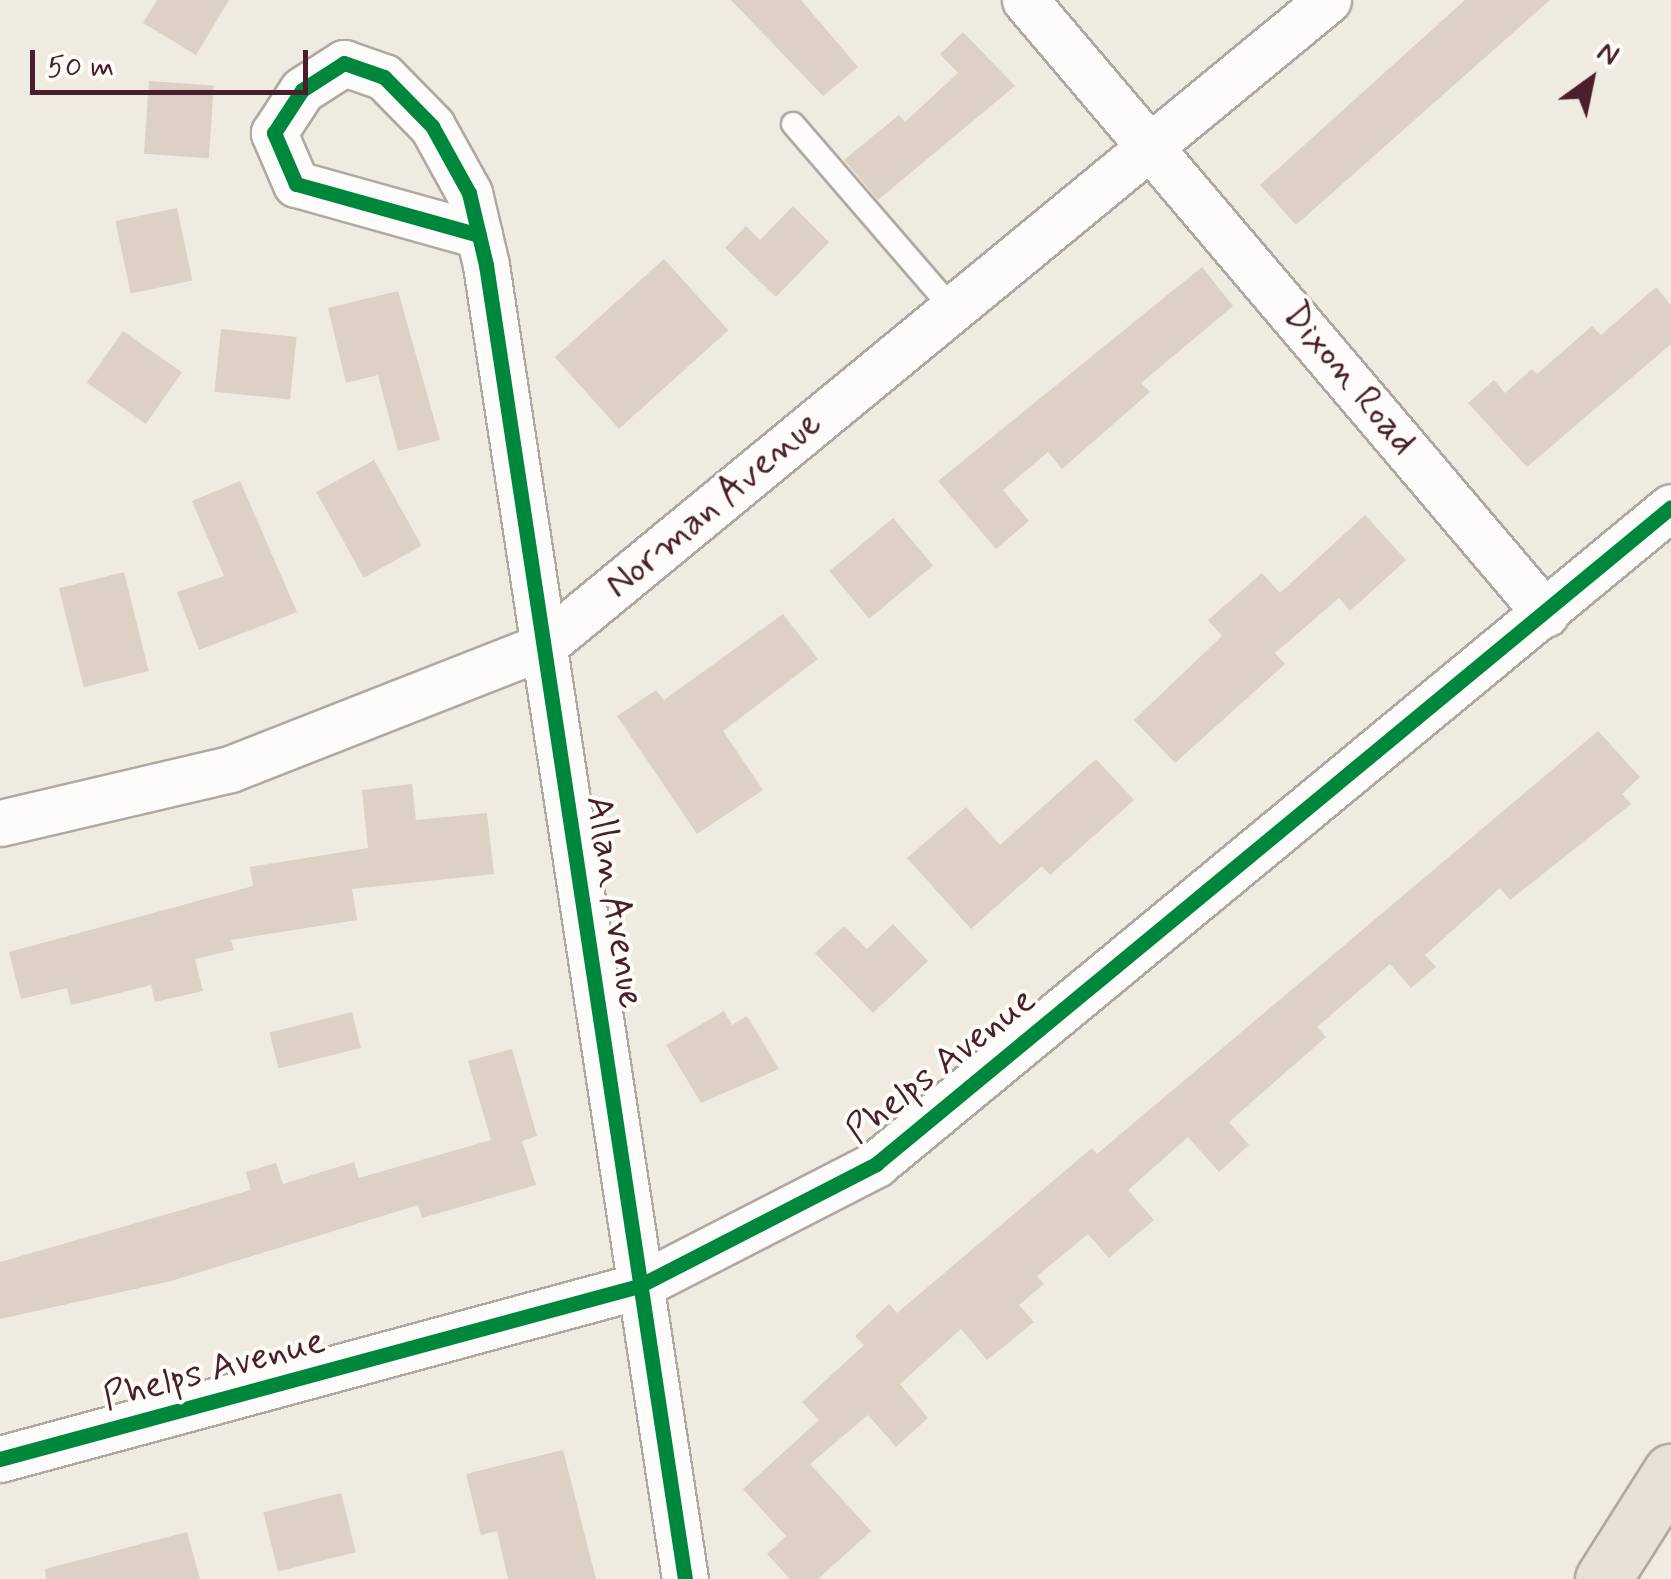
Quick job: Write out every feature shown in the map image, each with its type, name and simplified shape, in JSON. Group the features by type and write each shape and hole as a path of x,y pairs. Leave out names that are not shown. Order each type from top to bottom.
{"highway":[{"path":"1603,1579 1671,1472"}],"street":[{"name":"Dixon Road","path":"1025,0 1152,144 1546,614"},
{"name":"Norman Avenue","path":"0,824 230,768 542,647 1328,0"},
{"name":"Allan Avenue","path":"479,236 296,184 274,133 302,90 344,63 384,77 432,126 468,193 479,236 685,1579"},
{"name":"Phelps Avenue","path":"0,1459 639,1286 876,1164 1671,507"}],"lane":[{"path":"794,124 952,308"}],"building":[{"path":"157,0 229,0 196,55 143,23"},
{"path":"731,0 801,0 858,67 823,96"},
{"path":"1465,0 1550,0 1296,225 1260,185"},
{"path":"963,32 1015,86 878,200 844,160 899,115 905,122 958,73 940,54"},
{"path":"149,81 214,86 209,158 144,154"},
{"path":"793,206 829,242 776,297 725,248 746,226 760,240"},
{"path":"177,208 192,280 131,293 115,221"},
{"path":"664,259 728,330 619,429 555,357"},
{"path":"1202,267 1233,306 1141,383 1150,392 1062,469 1048,452 1003,490 1029,521 996,549 938,481"},
{"path":"1656,287 1671,305 1671,344 1527,467 1468,403 1494,380 1505,393 1532,369 1537,374 1592,326 1601,335"},
{"path":"398,291 440,440 398,451 378,375 346,383 328,308"},
{"path":"221,329 297,337 290,400 214,392"},
{"path":"123,331 182,372 146,424 87,383"},
{"path":"374,460 422,546 364,578 316,492"},
{"path":"240,481 297,612 199,650 177,592 224,576 192,501"},
{"path":"1365,515 1406,560 1350,611 1339,598 1275,653 1285,664 1175,763 1134,720 1222,636 1208,620 1262,573 1280,593"},
{"path":"893,518 933,565 869,619 829,571"},
{"path":"124,572 149,671 84,687 59,588"},
{"path":"783,614 818,659 723,731 763,790 697,834 617,716 656,690 664,700"},
{"path":"1598,731 1640,777 1622,794 1631,804 1510,900 1500,888 1425,955 1436,967 1411,988 1390,964 1317,1027 1326,1037 1229,1122 1249,1145 1219,1172 1188,1137 1128,1190 1154,1220 1109,1258 1088,1234 1037,1276 1044,1284 1019,1305 1034,1322 987,1360 961,1329 900,1384 928,1418 896,1447 868,1415 810,1464 871,1531 818,1579 790,1579 767,1554 786,1536 743,1489 819,1420 802,1402 864,1345 855,1336 889,1304 897,1313 1092,1148 1097,1154"},
{"path":"1096,759 1134,800 1050,875 1042,866 971,929 907,858 966,807 1000,845"},
{"path":"412,784 416,820 487,813 494,874 352,889 357,920 231,940 234,950 195,959 203,991 155,1002 151,985 71,1005 67,988 21,999 9,952 253,886 250,867 368,848 362,790"},
{"path":"893,924 928,961 873,1013 815,953 844,926 867,949"},
{"path":"724,1011 732,1025 747,1016 779,1069 701,1103 666,1045"},
{"path":"352,1012 361,1048 278,1068 270,1033"},
{"path":"512,1049 537,1136 522,1141 536,1185 422,1218 418,1205 171,1281 0,1319 0,1262 251,1190 246,1172 276,1163 283,1184 354,1162 359,1178 491,1140 468,1061"},
{"path":"563,1450 596,1579 508,1579 497,1531 481,1535 466,1474"},
{"path":"341,1493 356,1552 278,1572 263,1512"},
{"path":"187,1532 200,1579 46,1579 45,1569"}],"cycle path":[{"path":"479,235 296,184 274,133 302,90 344,63 384,77 432,126 469,193 486,265 685,1579"},
{"path":"0,1459 639,1286 876,1164 1671,507"}]}
